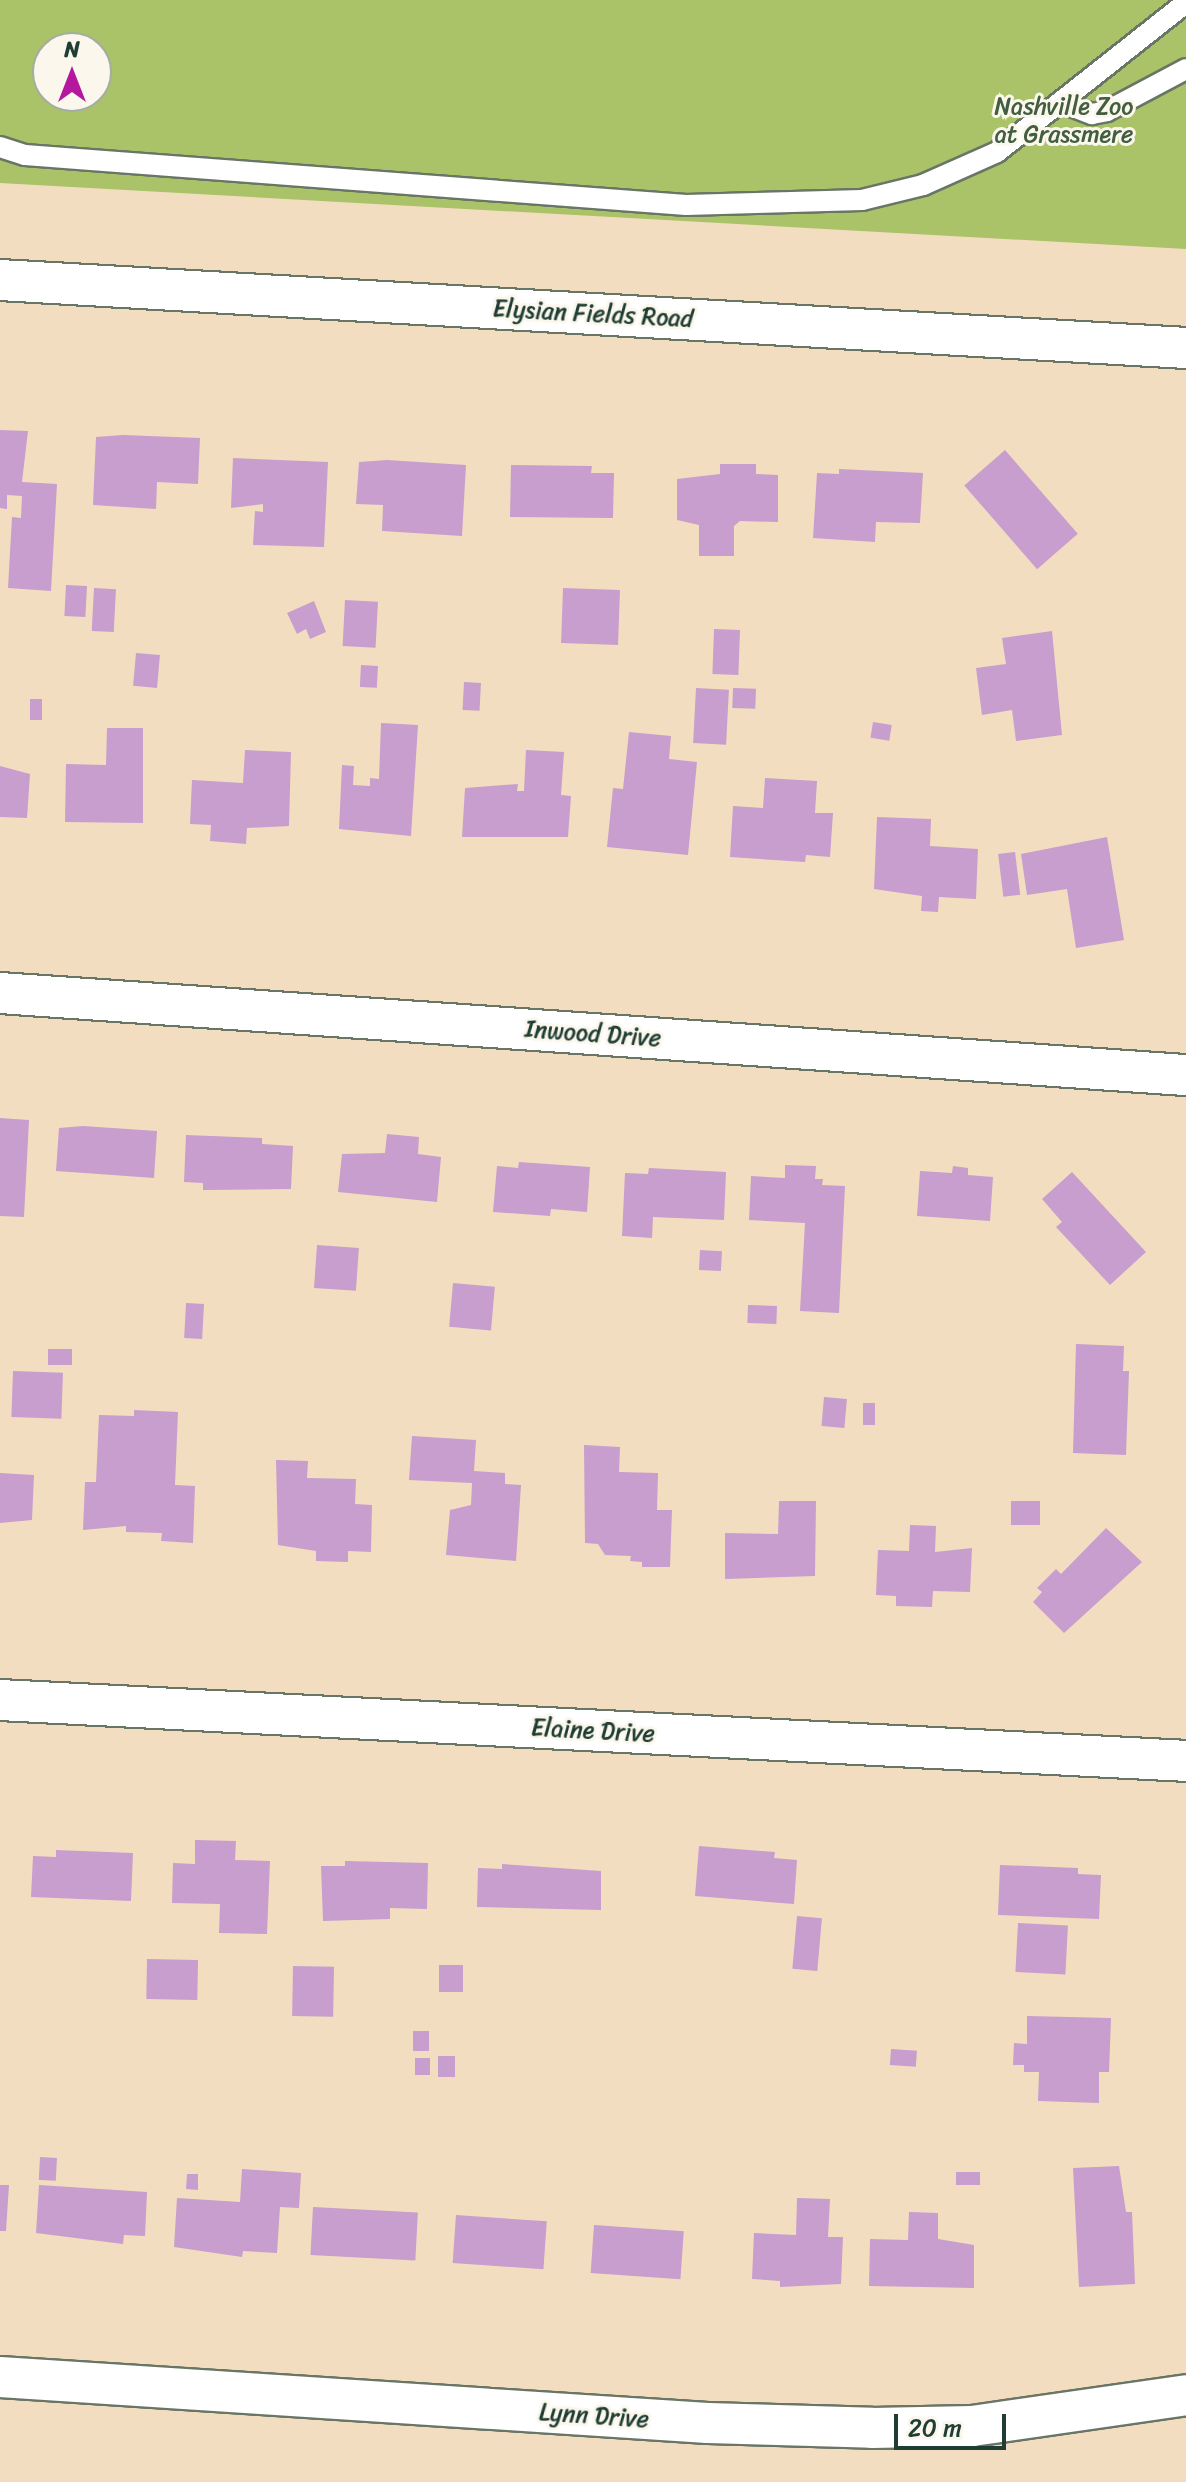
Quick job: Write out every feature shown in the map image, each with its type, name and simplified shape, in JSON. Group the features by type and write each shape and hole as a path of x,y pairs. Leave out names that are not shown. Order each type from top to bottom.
{"street":[{"name":"Elysian Fields Road","path":"0,280 1186,348"},
{"name":"Inwood Drive","path":"0,993 1186,1075"},
{"name":"Elaine Drive","path":"0,1700 1186,1761"},
{"name":"Lynn Drive","path":"0,2377 708,2423 872,2428 972,2426 1186,2395"}],"lane":[{"path":"1158,27 1172,0"},
{"path":"0,147 25,155 686,205 819,204 892,195 961,170 997,152 1186,3"},
{"path":"1063,103 1092,114 1107,111 1186,69"}],"green space":[{"name":"Nashville Zoo at Grassmere","path":"0,0 1186,0 1186,249 0,183"}],"building":[{"path":"0,430 28,431 22,482 57,484 51,591 8,588 12,517 21,518 22,496 7,495 7,509 0,508"},
{"path":"96,437 200,438 198,484 157,482 156,509 93,505"},
{"path":"1005,450 1078,534 1037,569 964,485"},
{"path":"233,458 328,462 324,547 253,545 255,511 263,512 263,504 231,508"},
{"path":"387,460 466,465 462,536 382,531 383,505 356,504 359,462"},
{"path":"720,464 756,464 756,474 778,475 778,522 740,521 734,526 734,556 699,556 699,525 677,520 677,479 720,474"},
{"path":"511,465 592,466 591,473 614,473 613,518 510,517"},
{"path":"839,469 923,473 920,523 876,522 875,542 813,538 817,473 839,474"},
{"path":"66,585 87,586 85,617 64,616"},
{"path":"94,588 116,589 114,632 92,631"},
{"path":"563,588 620,590 618,645 561,643"},
{"path":"345,600 378,602 376,648 343,646"},
{"path":"314,601 326,632 310,639 306,629 297,634 287,613"},
{"path":"714,629 740,630 738,675 712,674"},
{"path":"1052,631 1062,735 1016,741 1012,710 982,715 976,668 1006,664 1002,638"},
{"path":"136,653 160,655 157,688 133,686"},
{"path":"361,665 378,666 377,688 360,687"},
{"path":"464,682 481,683 480,711 463,710"},
{"path":"696,688 729,690 726,745 693,743"},
{"path":"733,688 756,689 755,709 732,708"},
{"path":"30,699 42,699 42,720 30,720"},
{"path":"873,722 892,725 889,741 870,738"},
{"path":"381,723 418,725 411,836 339,829 342,765 354,766 353,785 370,786 370,778 379,779"},
{"path":"107,728 143,728 143,823 65,822 66,764 106,765"},
{"path":"629,732 671,736 669,759 697,762 688,855 607,847 613,788 623,789"},
{"path":"245,750 291,752 289,826 247,828 246,844 210,841 211,825 190,824 192,780 243,783"},
{"path":"526,750 564,752 561,795 571,796 568,837 462,837 465,788 518,784 517,791 524,791"},
{"path":"0,766 30,774 27,818 0,817"},
{"path":"765,778 817,781 815,813 833,813 830,857 806,855 805,862 730,857 733,806 763,808"},
{"path":"877,817 931,819 930,846 978,849 976,899 939,897 938,912 921,911 922,896 874,889"},
{"path":"1107,837 1124,940 1076,948 1067,889 1027,895 1021,854"},
{"path":"1015,852 1020,895 1003,897 998,854"},
{"path":"0,1118 29,1120 24,1217 0,1216"},
{"path":"83,1126 157,1131 154,1178 56,1171 59,1128"},
{"path":"387,1134 419,1137 418,1154 441,1157 437,1202 338,1192 342,1154 385,1153"},
{"path":"186,1135 262,1138 262,1144 293,1146 291,1189 203,1190 203,1183 184,1182"},
{"path":"519,1162 590,1167 587,1212 551,1209 550,1216 493,1212 497,1166 518,1168"},
{"path":"785,1165 816,1166 815,1179 823,1179 822,1185 845,1186 839,1313 800,1311 805,1223 749,1220 751,1176 785,1178"},
{"path":"953,1166 968,1168 968,1175 993,1177 990,1221 917,1216 920,1171 952,1173"},
{"path":"649,1168 726,1172 724,1220 653,1217 652,1238 622,1236 625,1173 648,1174"},
{"path":"1072,1172 1146,1252 1110,1285 1056,1227 1062,1222 1042,1199"},
{"path":"317,1245 359,1248 356,1291 314,1288"},
{"path":"700,1250 722,1251 721,1271 699,1270"},
{"path":"453,1283 495,1287 491,1330 449,1327"},
{"path":"186,1303 204,1304 202,1339 184,1338"},
{"path":"748,1305 777,1306 776,1324 747,1323"},
{"path":"1076,1344 1124,1346 1123,1371 1129,1371 1126,1455 1073,1453"},
{"path":"48,1349 72,1349 72,1365 48,1365"},
{"path":"13,1371 63,1373 61,1419 11,1417"},
{"path":"824,1397 847,1399 844,1428 821,1426"},
{"path":"863,1403 875,1403 875,1425 863,1425"},
{"path":"134,1410 178,1412 175,1485 195,1486 193,1543 161,1541 162,1533 126,1532 126,1526 83,1530 85,1482 96,1482 99,1415 134,1416"},
{"path":"412,1436 476,1440 474,1471 505,1473 505,1484 521,1485 516,1561 446,1555 450,1510 471,1505 472,1483 409,1480"},
{"path":"584,1445 620,1447 619,1472 658,1473 657,1510 672,1510 670,1567 642,1567 642,1562 630,1561 631,1556 605,1555 598,1544 585,1543"},
{"path":"276,1460 308,1461 307,1478 356,1479 355,1504 372,1505 371,1552 348,1551 348,1562 316,1561 316,1551 278,1545"},
{"path":"0,1473 34,1475 32,1520 0,1523"},
{"path":"779,1501 816,1501 815,1576 725,1579 725,1533 778,1534"},
{"path":"1011,1501 1040,1501 1040,1525 1011,1525"},
{"path":"910,1525 936,1526 935,1552 972,1548 970,1592 933,1591 932,1607 896,1606 896,1596 876,1595 878,1550 909,1551"},
{"path":"1106,1528 1142,1562 1064,1633 1033,1602 1042,1592 1037,1588 1056,1569 1061,1574"},
{"path":"195,1840 236,1841 235,1860 270,1861 267,1934 219,1933 220,1904 172,1903 173,1863 195,1864"},
{"path":"699,1846 775,1852 774,1858 797,1860 794,1904 695,1896"},
{"path":"56,1850 133,1853 131,1901 31,1897 33,1856 56,1857"},
{"path":"345,1861 428,1863 427,1909 390,1908 390,1919 323,1921 321,1866 345,1866"},
{"path":"502,1864 601,1871 601,1910 477,1907 478,1868 502,1869"},
{"path":"1000,1865 1078,1868 1078,1874 1101,1875 1099,1919 998,1915"},
{"path":"797,1916 822,1918 817,1971 792,1969"},
{"path":"1018,1923 1068,1926 1065,1975 1015,1972"},
{"path":"147,1959 198,1960 197,2000 146,1999"},
{"path":"439,1965 463,1965 463,1992 439,1992"},
{"path":"293,1966 334,1967 333,2017 292,2016"},
{"path":"1027,2016 1111,2018 1109,2072 1099,2072 1099,2103 1038,2101 1039,2072 1024,2072 1024,2065 1013,2065 1014,2043 1027,2044"},
{"path":"413,2031 429,2031 429,2051 413,2051"},
{"path":"891,2049 917,2051 916,2067 890,2065"},
{"path":"438,2056 455,2056 455,2077 438,2077"},
{"path":"415,2058 430,2058 430,2075 415,2075"},
{"path":"40,2157 57,2158 56,2181 39,2180"},
{"path":"1119,2166 1126,2212 1132,2212 1135,2284 1079,2287 1073,2168"},
{"path":"242,2169 301,2173 299,2208 280,2207 277,2253 243,2251 242,2257 174,2247 177,2198 240,2202"},
{"path":"956,2172 980,2172 980,2185 956,2185"},
{"path":"187,2174 198,2174 198,2190 186,2189"},
{"path":"0,2185 9,2185 6,2231 0,2231"},
{"path":"39,2185 147,2192 145,2236 124,2235 123,2244 36,2233"},
{"path":"797,2198 830,2199 828,2237 843,2237 841,2284 780,2287 780,2281 752,2279 754,2233 796,2235"},
{"path":"313,2207 418,2212 415,2260 310,2255"},
{"path":"909,2212 938,2213 938,2239 974,2245 974,2288 869,2286 870,2239 908,2240"},
{"path":"456,2215 547,2221 543,2269 453,2263"},
{"path":"594,2225 684,2231 680,2279 591,2273"}]}
